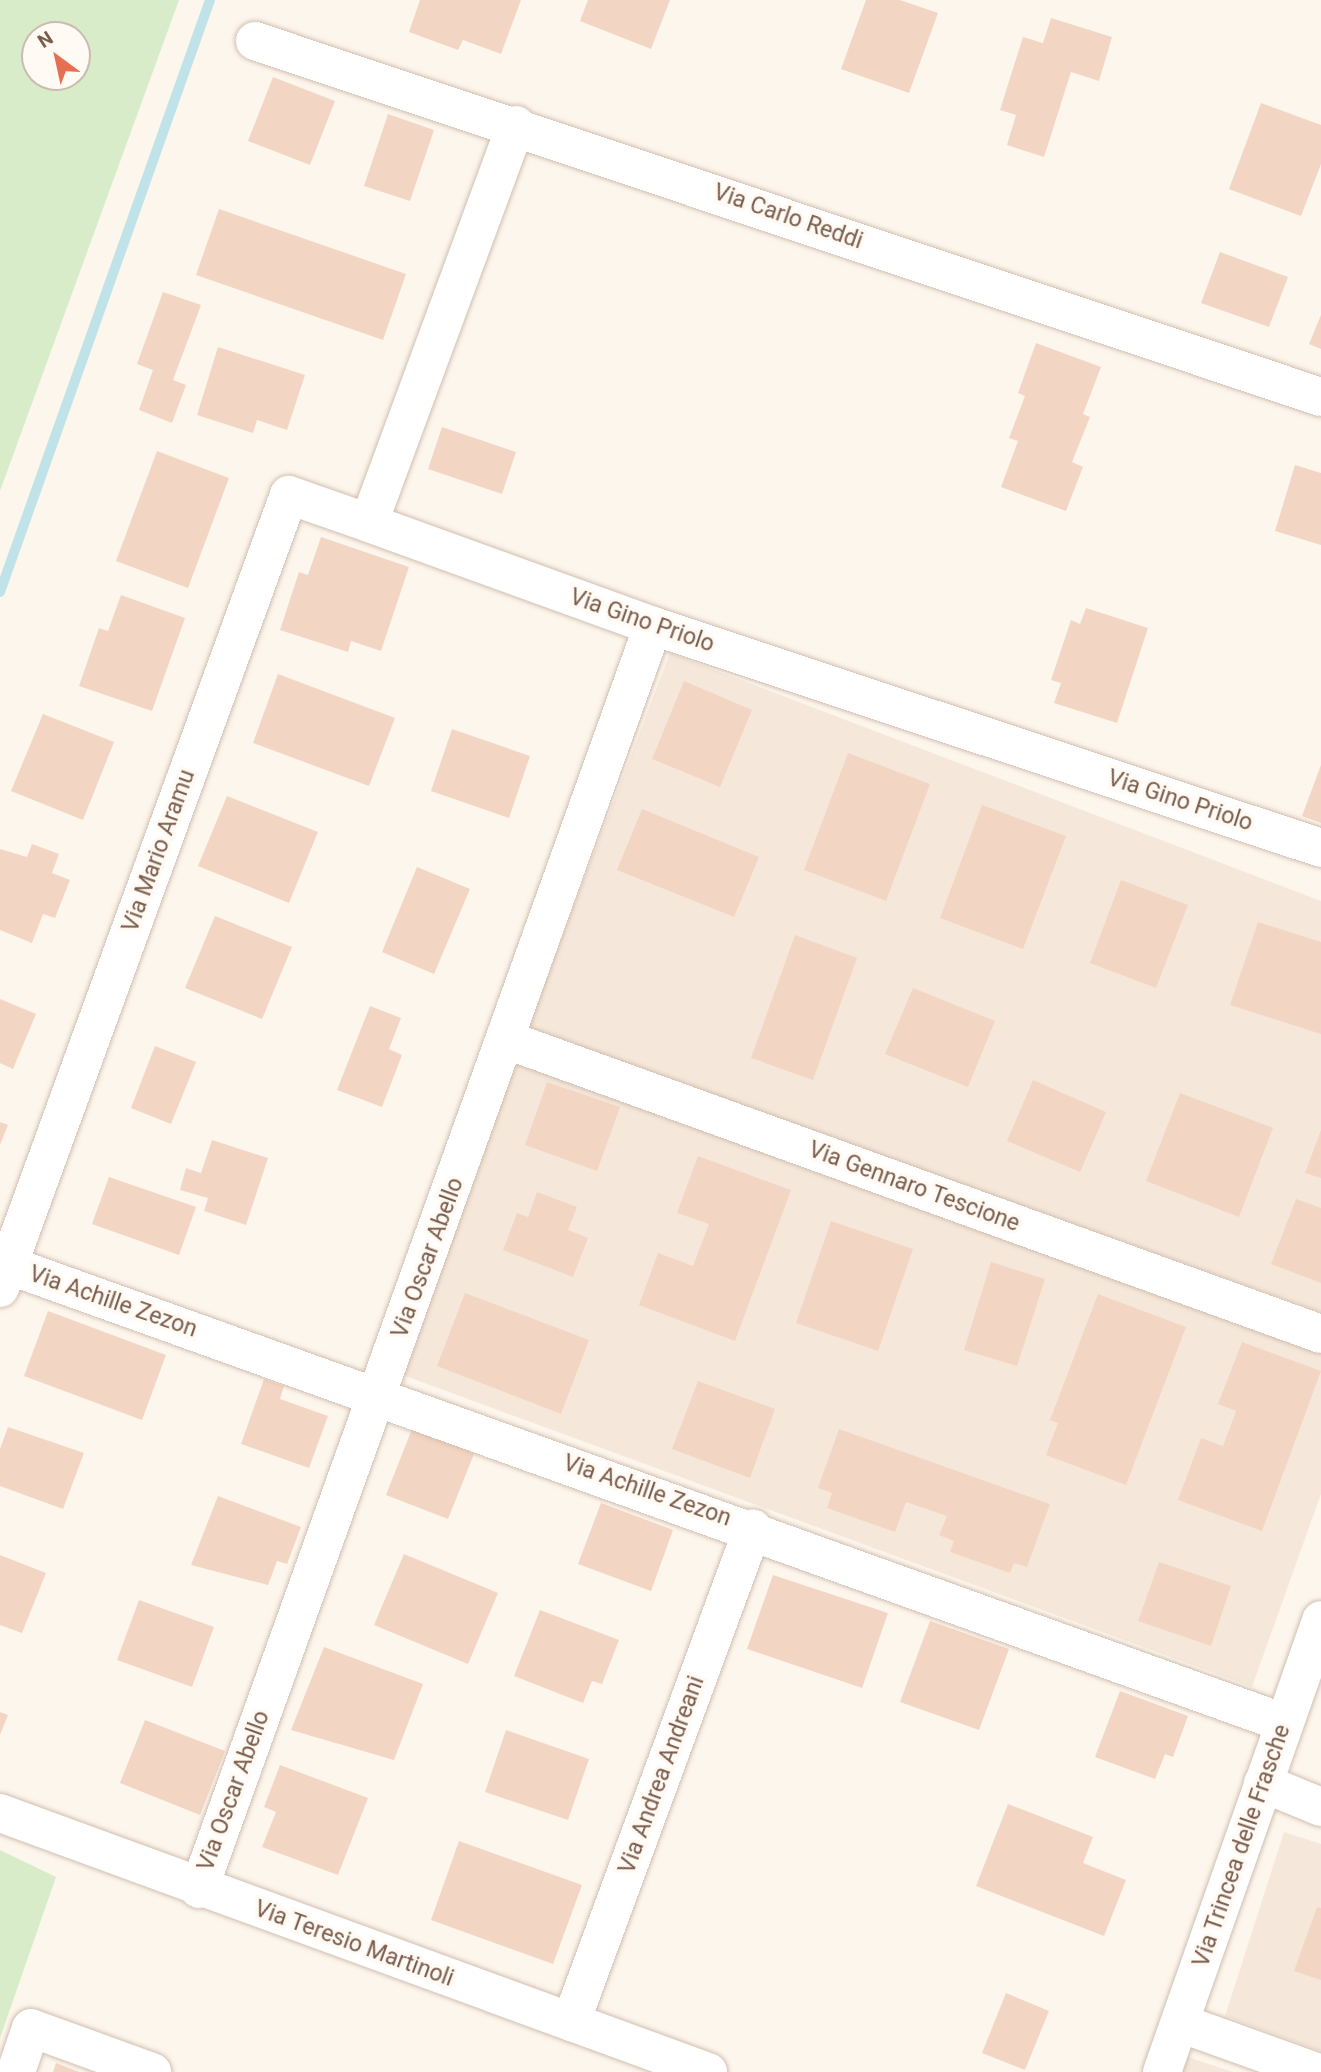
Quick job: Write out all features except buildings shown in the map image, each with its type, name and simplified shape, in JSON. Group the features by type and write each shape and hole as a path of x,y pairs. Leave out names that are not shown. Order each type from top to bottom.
{"street":[{"name":"Via Carlo Reddi","path":"254,41 516,125 1321,397"},
{"path":"369,523 516,125"},
{"name":"Via Mario Aramu","path":"4,1276 289,495 369,523"},
{"name":"Via Gino Priolo","path":"369,523 653,626 1321,848"},
{"name":"Via Oscar Abello","path":"199,1889 507,1040 653,626"},
{"name":"Via Gennaro Tescione","path":"507,1040 1321,1334"},
{"name":"Via Achille Zezon","path":"4,1276 378,1396 753,1528 1284,1723"},
{"name":"Via Andrea Andreani","path":"571,2022 753,1528"},
{"name":"Via Trincea delle Frasche","path":"1162,2072 1321,1620"},
{"path":"1263,1783 1321,1807"},
{"name":"Via Teresio Martinoli","path":"0,1813 199,1889 708,2072"},
{"path":"1180,2023 1316,2072"},
{"path":"16,2072 32,2028 152,2072"}],"shaded area":[{"path":"670,653 1321,901 1321,1312 527,1029"},
{"path":"517,1061 1321,1351 1321,1494 1252,1687 400,1374"},
{"path":"1284,1832 1321,1844 1321,2051 1225,2016"},
{"path":"1188,2057 1233,2072 1182,2072"}],"green space":[{"path":"0,0 179,0 0,491"},
{"path":"0,1850 56,1877 0,2038"}],"waterway":[{"path":"0,592 210,0"}]}
